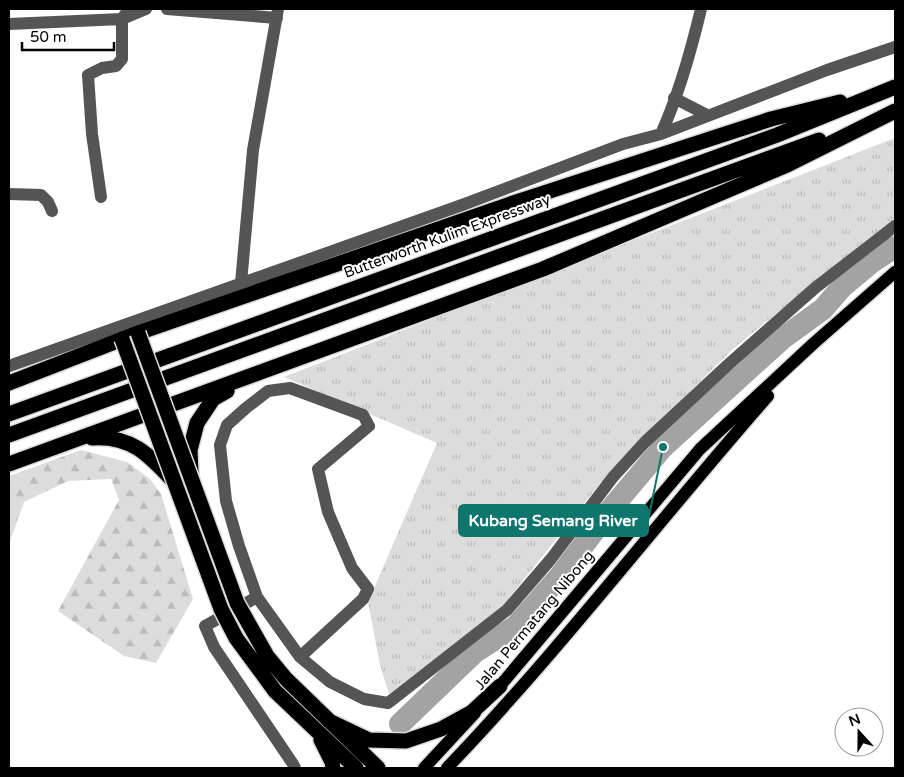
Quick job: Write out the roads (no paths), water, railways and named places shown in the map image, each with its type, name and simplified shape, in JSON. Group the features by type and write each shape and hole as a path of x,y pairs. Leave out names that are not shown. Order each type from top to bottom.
{"highway":[{"path":"9,383 138,333 528,198 770,119 891,88"},
{"name":"Butterworth Kulim Expressway","path":"9,414 783,133 891,88"},
{"path":"9,464 543,269 787,165 895,111"},
{"path":"9,435 895,111"},
{"path":"138,333 237,603 267,656 286,679 378,768"},
{"path":"122,339 221,609 236,638 275,691 356,768"},
{"path":"192,479 190,450 197,423 213,399 266,370"},
{"path":"78,439 106,437 133,445 150,456 176,484"},
{"path":"328,721 369,740 406,741 441,729 472,712 500,686"},
{"path":"318,732 333,768"}],"main road":[{"name":"Jalan Permatang Nibong","path":"424,768 500,686 700,449 814,343 895,272"},
{"name":"Jalan Permatang Nibong","path":"447,768 500,712 712,460 814,343"}],"street":[{"path":"9,24 126,14 146,9"},
{"path":"167,9 278,13 253,150 241,283"},
{"path":"661,134 696,31 701,9"},
{"path":"101,197 92,134 88,75 102,68 116,66 122,59 126,14"},
{"path":"9,366 462,205 623,144 661,134 827,70 895,47"},
{"path":"674,98 707,115"},
{"path":"9,194 41,195 48,202 52,211"},
{"path":"300,657 363,599 368,589 352,568 328,512 318,469 369,426 363,415 290,388 268,391 227,426 220,445 226,501 257,597 300,657 330,682 364,699 388,703 507,610 550,559 613,476 652,436 730,363 815,288 895,226"},
{"path":"257,597 205,626 214,646 295,768"}],"waterway":[{"path":"400,724 475,652 516,626 560,576 610,510 663,447 783,338 823,309 842,287 872,262 895,247"}],"place":[{"name":"Kubang Semang River","path":"663,447"}]}
